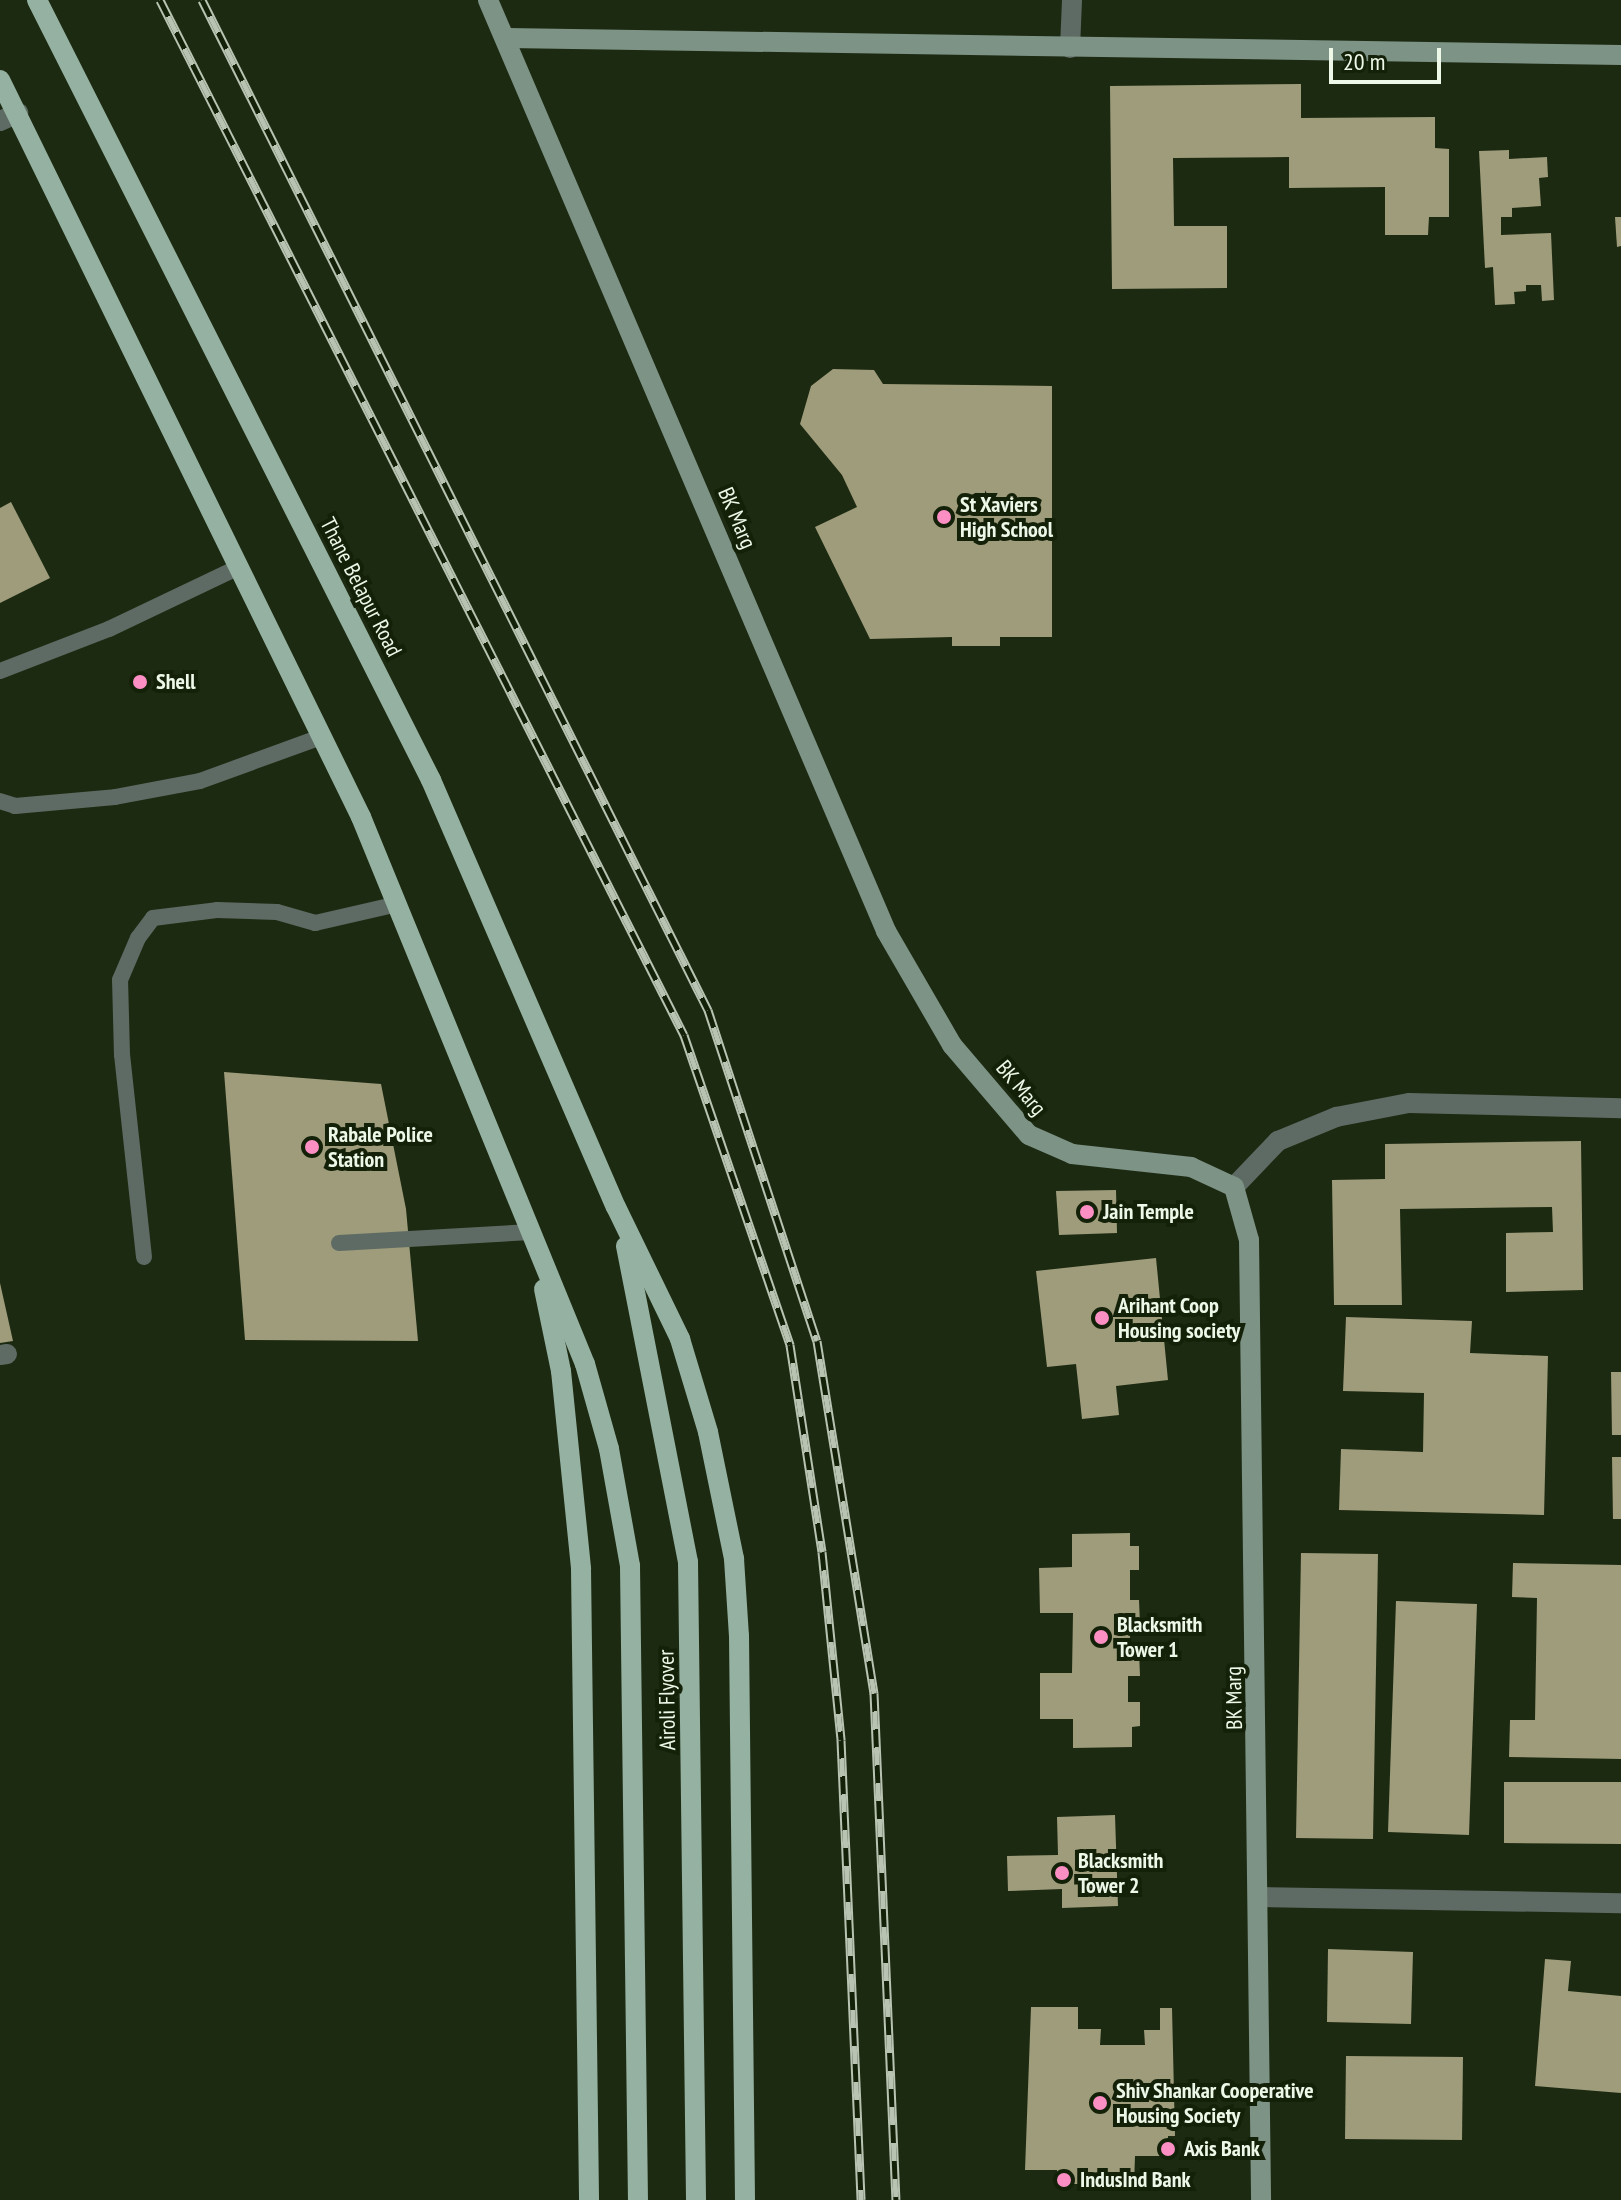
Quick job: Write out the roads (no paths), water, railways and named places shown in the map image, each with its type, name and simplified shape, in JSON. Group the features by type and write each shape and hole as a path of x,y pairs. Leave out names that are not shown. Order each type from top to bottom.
{"main road":[{"name":"Thane Belapur Road","path":"37,0 431,780 616,1207"},
{"path":"0,80 9,117 239,567 398,904 585,1364 609,1449 630,1566 638,2200"},
{"name":"Airoli Flyover","path":"616,1207 682,1517 690,1637 696,2200"},
{"path":"616,1207 680,1339 708,1432 734,1559 739,1636 745,2200"},
{"path":"532,1235 561,1371 578,1526 584,1640 589,2200"}],"street":[{"name":"BK Marg","path":"488,0 507,38 886,931 952,1045 1029,1135 1072,1154 1191,1167 1234,1187 1249,1240 1261,1897 1261,2200"},
{"path":"1070,48 1072,0"},
{"path":"507,38 1621,55"},
{"path":"1234,1187 1278,1141 1336,1117 1409,1103 1621,1108"},
{"path":"1261,1897 1621,1903"}],"lane":[{"path":"0,671 109,629 239,567"},
{"path":"0,801 15,806 115,797 200,781 321,737"},
{"path":"144,1257 120,980 138,938 153,918 217,910 277,912 315,923 398,904"},
{"path":"339,1243 532,1235"}],"railway":[{"path":"160,0 684,1035 790,1345 822,1552 841,1740 861,2200"},
{"path":"202,0 708,1010 817,1341 874,1693 896,2200"}],"place":[{"name":"St Xaviers High School","path":"944,517"},
{"name":"Shell","path":"140,682"},
{"name":"Rabale Police Station","path":"312,1147"},
{"name":"Jain Temple","path":"1087,1212"},
{"name":"Arihant Coop Housing society","path":"1102,1318"},
{"name":"Blacksmith Tower 1","path":"1101,1637"},
{"name":"Blacksmith Tower 2","path":"1062,1873"},
{"name":"Shiv Shankar Cooperative Housing Society","path":"1100,2103"},
{"name":"Axis Bank","path":"1168,2149"},
{"name":"IndusInd Bank","path":"1064,2180"}]}
